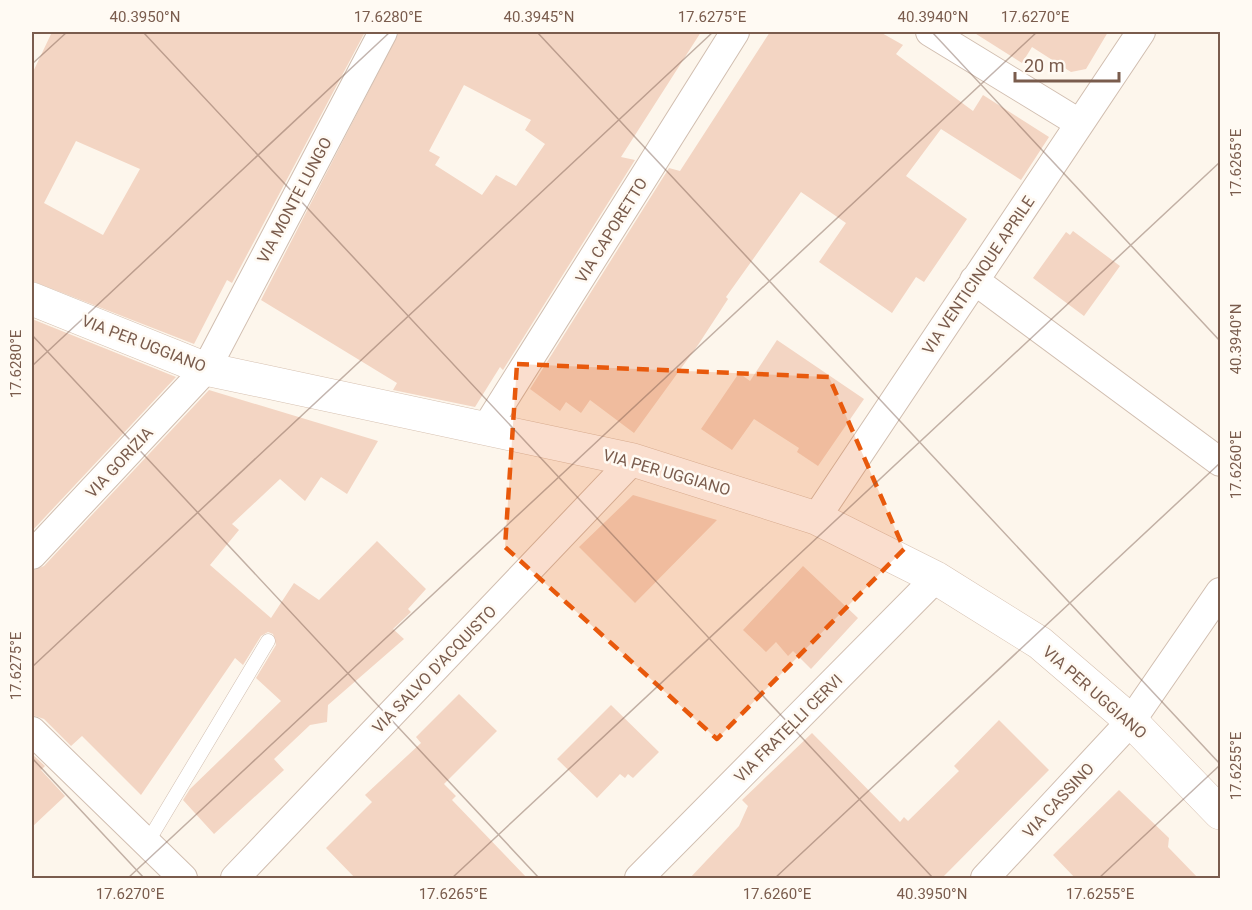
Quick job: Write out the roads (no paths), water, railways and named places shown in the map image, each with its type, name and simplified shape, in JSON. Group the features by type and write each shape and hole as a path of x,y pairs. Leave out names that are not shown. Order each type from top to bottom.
{"street":[{"name":"VIA MONTE LUNGO","path":"206,369 383,32"},
{"name":"VIA CAPORETTO","path":"486,428 735,32"},
{"path":"930,32 1079,123"},
{"name":"VIA VENTICINQUE APRILE","path":"816,518 1141,32"},
{"path":"974,280 1221,462"},
{"name":"VIA PER UGGIANO","path":"32,299 206,369 633,460 816,518 936,578 1040,643 1131,721 1221,813"},
{"name":"VIA GORIZIA","path":"32,555 206,369"},
{"name":"VIA SALVO D'ACQUISTO","path":"235,879 633,460"},
{"name":"VIA FRATELLI CERVI","path":"639,879 936,578"},
{"name":"VIA CASSINO","path":"985,879 1131,721 1221,592"},
{"path":"32,731 183,879"}],"lane":[{"path":"147,843 268,641"}]}
